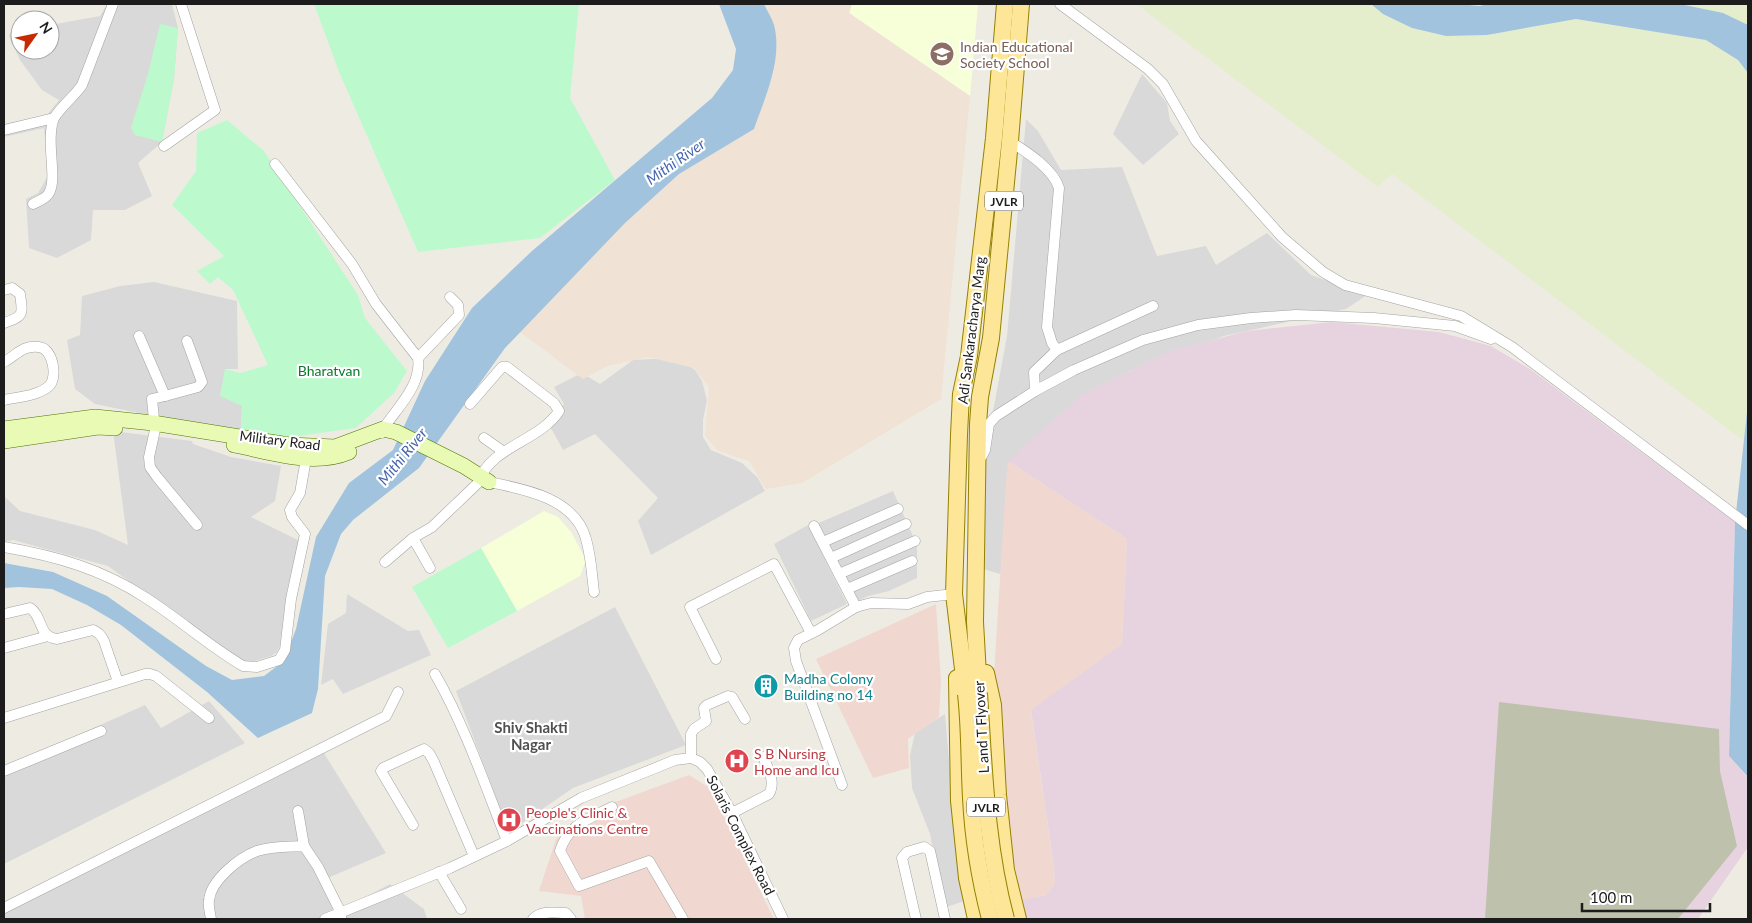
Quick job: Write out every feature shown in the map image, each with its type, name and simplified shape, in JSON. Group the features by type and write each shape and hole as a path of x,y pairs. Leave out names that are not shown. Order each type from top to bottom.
{"main road":[{"name":"Adi Sankaracharya Marg","path":"962,656 954,594 961,394 969,356 994,133 1005,4"},
{"name":"Adi Sankaracharya Marg","path":"975,622 980,397 991,338 1021,4"},
{"name":"L and T Flyover","path":"975,622 973,694 994,873 1006,919"},
{"path":"975,622 993,705 998,795 1006,870 1018,919"},
{"name":"L and T Flyover","path":"962,656 973,694 969,717 971,799 980,876 990,919"},
{"path":"962,656 956,680 959,801 967,878 976,919"},
{"path":"972,901 1011,893"}],"street":[{"path":"33,204 45,198 52,185 50,136 54,118 82,85 113,4"},
{"path":"164,146 215,110 181,4"},
{"path":"1060,4 1148,69 1163,84 1196,141 1282,237 1322,272 1345,285 1461,316 1512,347 1748,525"},
{"path":"4,130 54,118"},
{"path":"994,133 1010,141 1050,171 1056,179 1059,188 1047,327 1052,343 1057,350"},
{"path":"202,434 306,459 338,456 388,434 414,386 419,369 418,358 385,316 352,264 275,164"},
{"path":"4,290 12,288 20,294 22,312 18,318 4,323"},
{"path":"418,358 459,315 458,304 450,297"},
{"path":"1035,391 1034,372 1057,350 1153,306"},
{"path":"977,466 985,450 988,424 996,416 1035,391 1074,370 1143,340 1198,325 1251,318 1306,315 1374,318 1455,326 1512,347"},
{"path":"138,336 165,396"},
{"path":"188,341 202,382 198,387 152,399 154,427 149,458 150,467 156,477 197,524"},
{"path":"4,362 19,350 39,347 49,354 54,374 48,388 38,393 4,400"},
{"path":"385,562 413,538 432,527 482,480 494,458 538,430 559,411 558,408 507,367 502,367 470,404"},
{"name":"Military Road","path":"6,435 95,417 202,434 335,447 388,434"},
{"path":"388,434 482,480 520,488 543,496 565,509 578,522 586,538 594,592"},
{"path":"484,438 504,452"},
{"path":"4,548 36,553 88,567 148,598 236,662 243,666 257,667 280,660 285,650 291,599 305,534 292,517 290,510 300,493 306,459"},
{"path":"822,542 898,509"},
{"path":"830,558 906,524"},
{"path":"814,526 856,607"},
{"path":"413,538 430,568"},
{"path":"839,574 915,541"},
{"path":"847,589 912,561"},
{"path":"716,659 690,607 774,564 811,633"},
{"path":"842,786 796,661 794,648 798,640 856,607 871,603 908,604 928,597 954,594"},
{"path":"4,614 30,608 35,611 41,626 48,636"},
{"path":"4,648 48,636 57,639 93,630 101,635 104,641 118,682"},
{"path":"4,718 145,674 150,674 210,718"},
{"path":"435,674 454,709 507,841"},
{"path":"4,908 386,716 398,692"},
{"path":"325,919 341,916 507,841 581,798 675,760 691,758 691,734 694,729 706,721 704,708 706,705 728,696 732,697 745,719"},
{"path":"4,771 101,731"},
{"path":"413,825 381,771 383,768 424,749 429,753 434,762 474,856"},
{"path":"732,813 769,794 771,790 771,774 763,757"},
{"name":"Solaris Complex Road","path":"691,758 700,762 707,769 732,813 783,919"},
{"path":"612,807 572,829 564,840 560,851 579,886 649,861 683,919"},
{"path":"298,812 304,846 318,867 341,916"},
{"path":"211,919 209,898 214,886 226,871 257,852 278,847 304,846"},
{"path":"916,919 902,858 907,852 924,847 930,851 944,919"},
{"path":"439,872 461,909"},
{"path":"533,919 546,912 566,913 571,919"}],"shaded area":[{"path":"107,4 172,4 178,28 174,79 162,142 138,163 152,196 125,210 93,210 91,240 57,258 29,248 26,199 38,193 48,176 44,128 4,137 4,124 47,115 59,100 42,90 20,60 60,60 60,23 100,16"},
{"path":"764,4 852,4 849,13 970,96 941,399 802,483 766,489 749,461 718,451 705,436 709,387 694,368 648,357 607,366 583,379 520,332 625,223 679,174 754,129 774,71 777,44 773,24"},
{"name":"Indian Educational Society School","path":"852,4 978,4 970,96 849,13"},
{"path":"1136,4 1371,4 1383,14 1412,28 1446,36 1487,35 1576,19 1706,40 1738,60 1748,73 1748,403 1744,441 1392,174 1378,187"},
{"path":"1680,4 1748,4 1748,25 1723,13"},
{"path":"1142,74 1167,103 1170,121 1179,134 1143,165 1113,134"},
{"path":"1026,119 1038,131 1061,170 1122,167 1157,256 1206,246 1216,265 1267,233 1311,275 1367,295 1346,309 1224,336 1129,371 1011,463 1003,575 970,565 991,422 1007,336"},
{"path":"154,282 237,301 238,369 225,369 242,406 241,434 95,404 75,389 67,340 80,335 82,296 120,286"},
{"path":"1332,322 1439,332 1491,346 1530,369 1735,522 1729,756 1748,778 1748,847 1698,919 1025,919 1021,900 1046,895 1055,884 1031,710 1122,644 1127,539 1008,461 1083,394 1170,351 1247,331"},
{"path":"669,358 688,365 695,370 702,381 707,400 703,420 703,437 711,450 742,463 758,478 765,491 651,555 638,521 658,498 595,434 563,450 547,421 564,404 554,387 582,373 600,384 633,360"},
{"path":"113,431 192,441 193,444 231,457 281,466 275,501 251,517 300,541 287,590 280,645 277,652 271,656 245,664 227,653 108,566 13,540 4,542 4,496 20,511 95,530 128,545"},
{"path":"1008,461 1127,539 1122,644 1031,711 1055,884 1046,895 1021,900 1008,831 994,674"},
{"path":"893,491 917,545 917,578 889,591 868,596 858,601 814,525"},
{"path":"544,511 558,517 571,532 586,560 580,576 517,611 481,548"},
{"path":"808,525 847,604 811,621 774,544"},
{"path":"347,594 408,631 419,630 431,655 343,694 333,679 321,685 328,624 346,613"},
{"path":"936,604 941,681 939,717 908,739 909,768 873,778 816,659"},
{"path":"615,607 686,745 573,788 509,832 456,691"},
{"path":"209,701 245,743 4,864 4,768 145,705 161,728"},
{"path":"1499,702 1719,729 1720,771 1737,846 1678,919 1485,919"},
{"path":"945,714 954,818 967,900 944,908 930,834 912,788 910,755 915,733"},
{"path":"322,750 386,853 323,880 337,912 390,884 424,909 427,919 4,919 4,908"},
{"path":"689,775 710,788 774,919 585,919 581,896 539,891 556,839 583,814"}],"green space":[{"path":"314,4 579,4 570,98 615,180 540,238 418,252 339,72"},
{"path":"160,24 178,28 174,79 162,142 135,135 131,128 148,74"},
{"name":"Bharatvan","path":"227,120 264,151 358,295 365,318 407,371 394,393 356,428 285,438 241,434 242,406 220,396 225,369 240,373 268,365 233,290 218,277 210,284 197,271 224,256 172,205 196,171 197,133"},
{"path":"481,548 517,611 448,648 412,587"}],"water":[{"name":"Mithi River","path":"719,4 764,4 774,25 776,38 775,65 754,129 679,174 625,223 505,348 419,468 353,520 341,534 325,576 318,689 312,713 258,738 207,692 121,625 87,605 52,589 4,588 4,563 53,572 107,596 206,666 232,680 264,676 284,661 296,629 316,537 349,483 393,450 425,381 472,308 532,251 712,98 733,70 736,49"},
{"path":"1371,4 1458,4 1480,6 1487,4 1680,4 1723,13 1748,25 1748,73 1738,60 1706,40 1576,19 1487,35 1446,36 1412,28 1383,14"},
{"path":"1748,403 1748,777 1729,756 1735,522"}],"place":[{"name":"Indian Educational Society School","path":"942,54"},
{"name":"Madha Colony Building no 14","path":"766,686"},
{"name":"S B Nursing Home and Icu","path":"737,761"},
{"name":"People's Clinic & Vaccinations Centre","path":"509,820"}],"district":[{"name":"Shiv Shakti Nagar","path":"531,736"}]}
